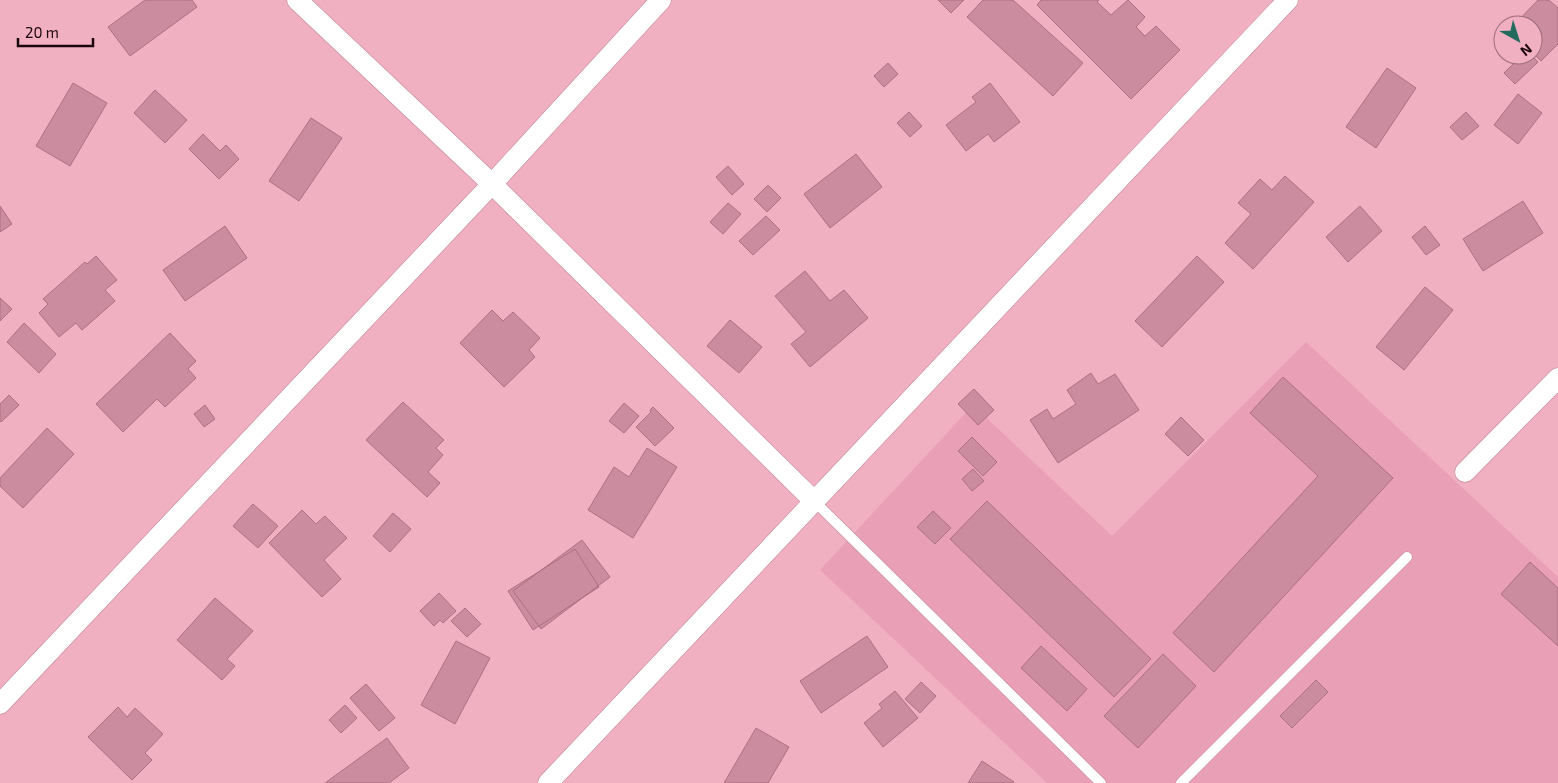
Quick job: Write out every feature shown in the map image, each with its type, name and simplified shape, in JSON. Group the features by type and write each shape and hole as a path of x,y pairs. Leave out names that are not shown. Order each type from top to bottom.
{"street":[{"path":"297,0 492,184 814,501"},
{"path":"0,704 492,184 661,0"},
{"path":"548,783 1288,0"},
{"path":"1466,472 1558,378"}],"lane":[{"path":"814,501 1101,783"},
{"path":"1181,783 1407,557"}],"shaded area":[{"path":"1306,342 1558,577 1558,783 1047,783 820,570 973,405 1112,536"}],"building":[{"path":"145,0 192,0 197,7 130,56 108,27"},
{"path":"938,0 964,0 951,13"},
{"path":"983,0 1013,0 1083,63 1053,96 967,17"},
{"path":"1041,0 1099,0 1097,2 1111,15 1128,0 1145,17 1136,27 1145,36 1156,26 1180,50 1131,99 1037,5"},
{"path":"1538,0 1549,0 1558,8 1558,44 1543,59 1543,15 1524,15"},
{"path":"888,63 898,74 884,87 874,76"},
{"path":"1512,65 1535,65 1515,84 1504,73"},
{"path":"1387,68 1416,88 1376,148 1346,127"},
{"path":"73,83 107,103 70,166 36,146"},
{"path":"990,83 1020,122 994,142 988,134 966,151 946,125 976,102 972,97"},
{"path":"155,90 187,120 165,143 134,113"},
{"path":"1518,94 1542,113 1518,144 1494,125"},
{"path":"909,112 922,126 910,137 897,123"},
{"path":"1466,112 1479,126 1462,140 1450,127"},
{"path":"311,118 342,138 299,201 269,181"},
{"path":"203,134 220,151 226,145 239,159 219,179 189,149"},
{"path":"856,154 882,187 830,228 804,194"},
{"path":"728,166 744,184 732,195 716,177"},
{"path":"1285,176 1314,202 1253,269 1225,243 1251,214 1238,203 1260,179 1272,190"},
{"path":"768,185 781,198 767,212 754,199"},
{"path":"1523,201 1543,233 1483,271 1463,239"},
{"path":"728,203 741,214 723,234 710,222"},
{"path":"0,206 12,224 0,232"},
{"path":"1360,206 1382,231 1348,262 1326,237"},
{"path":"766,216 780,230 753,255 739,241"},
{"path":"225,226 247,258 185,301 163,270"},
{"path":"1425,226 1440,245 1426,255 1412,237"},
{"path":"96,256 117,280 105,290 115,301 82,330 76,323 59,337 39,313 48,304 43,299 85,262 87,264"},
{"path":"1197,256 1224,282 1162,347 1135,321"},
{"path":"805,271 830,301 844,290 868,318 810,367 791,344 806,332 775,296"},
{"path":"1425,287 1453,310 1404,370 1376,347"},
{"path":"0,298 12,309 0,321"},
{"path":"492,310 503,321 513,312 540,338 529,350 535,357 504,387 460,343"},
{"path":"730,320 762,347 739,373 707,346"},
{"path":"24,323 56,354 39,373 7,342"},
{"path":"170,333 196,361 188,369 196,378 165,407 157,399 123,432 96,404"},
{"path":"1091,373 1098,384 1115,374 1139,410 1058,463 1030,420 1047,409 1053,419 1076,404 1067,390"},
{"path":"1283,377 1393,478 1214,672 1173,633 1318,476 1250,413"},
{"path":"974,389 994,410 978,425 958,404"},
{"path":"9,395 19,405 1,422 0,404"},
{"path":"403,402 444,440 436,448 443,455 428,472 440,483 427,497 366,440"},
{"path":"624,403 639,416 624,433 609,421"},
{"path":"205,405 215,419 204,427 194,414"},
{"path":"653,407 674,428 655,446 636,427 651,412 650,410"},
{"path":"1181,417 1204,440 1188,456 1165,434"},
{"path":"47,428 74,454 23,508 0,486 0,478"},
{"path":"972,437 997,462 983,476 958,451"},
{"path":"647,448 677,467 633,538 588,510 614,467 629,477"},
{"path":"973,469 984,481 972,491 962,479"},
{"path":"987,501 1151,659 1114,697 950,539"},
{"path":"253,504 278,526 258,548 233,526"},
{"path":"302,510 316,524 325,516 347,538 324,560 341,579 322,597 269,543"},
{"path":"933,511 951,528 935,544 917,527"},
{"path":"393,513 411,529 390,552 373,536"},
{"path":"582,540 610,577 541,629 513,591"},
{"path":"575,549 599,587 533,630 508,591"},
{"path":"1530,562 1558,588 1558,646 1501,594"},
{"path":"439,593 456,611 443,623 440,620 434,626 420,611"},
{"path":"215,598 253,631 227,659 235,666 222,680 177,640"},
{"path":"465,608 481,624 467,637 451,621"},
{"path":"867,636 888,667 821,713 800,681"},
{"path":"456,641 490,658 455,724 421,705"},
{"path":"1041,646 1087,689 1067,711 1021,668"},
{"path":"1163,654 1196,686 1138,748 1104,716"},
{"path":"1316,680 1328,692 1292,728 1280,716"},
{"path":"921,682 936,696 920,713 905,699"},
{"path":"366,684 395,718 379,731 350,698"},
{"path":"895,691 918,718 883,747 864,723 882,708 879,704"},
{"path":"345,705 357,718 341,733 329,720"},
{"path":"118,707 127,717 135,708 163,734 145,753 152,760 132,780 88,737"},
{"path":"756,728 789,747 768,783 724,783"},
{"path":"387,738 409,768 389,783 325,783"},
{"path":"982,761 1014,782 968,783"}]}
